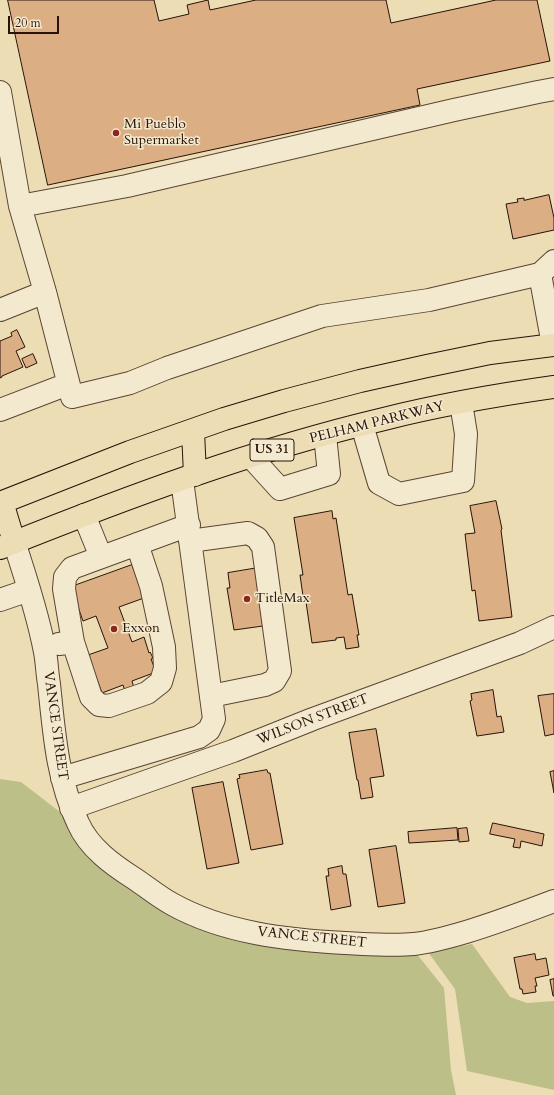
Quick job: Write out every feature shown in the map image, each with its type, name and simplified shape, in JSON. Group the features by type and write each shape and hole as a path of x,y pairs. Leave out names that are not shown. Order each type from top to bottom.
{"main road":[{"path":"7,545 1,502 130,452 224,419 360,381 490,353 554,347"},
{"name":"PELHAM PARKWAY","path":"7,545 84,515 189,478 251,457 325,435 384,419 501,395 554,387"},
{"path":"189,478 193,431"}],"street":[{"path":"20,206 127,186 454,110 554,89"},
{"path":"0,92 5,150 45,292 72,397 130,383 167,368 322,316 429,300 547,268 554,347"},
{"path":"0,310 45,292"},
{"path":"0,410 68,384"},
{"path":"362,425 379,483 399,494 463,481 466,434 461,403"},
{"path":"251,457 280,489 329,474 325,435"},
{"path":"62,778 199,737 209,730 214,719 190,533 189,478"},
{"path":"84,515 101,557"},
{"path":"137,544 151,586 164,647 165,668 161,682 148,693 109,706 99,705 91,697 73,642 64,589 65,577 72,568 137,544 190,533 248,533 257,538 263,547 280,671 274,681 265,685 211,696"},
{"name":"VANCE STREET","path":"7,545 29,590 44,647 57,752 62,778 71,808 79,826 89,841 101,854 122,871 172,904 217,923 248,932 281,938 325,942 412,944 433,941 488,925 554,901"},
{"path":"0,600 29,590"},
{"name":"WILSON STREET","path":"71,808 233,751 312,719 520,643 554,627"},
{"path":"44,647 73,642"}],"green space":[{"path":"0,779 21,782 69,819 98,863 189,926 277,946 412,948 444,988 451,1070 456,1095 0,1095"},
{"path":"472,944 510,997 527,1003 554,1001 554,1090 467,1071 455,989 428,952"}],"building":[{"path":"8,0 154,0 159,21 189,14 187,5 208,0 210,10 256,0 386,0 391,23 496,0 537,0 550,61 417,89 420,105 48,185"},
{"path":"549,195 554,218 554,230 513,239 506,204 518,202 517,199 524,198 524,200"},
{"path":"17,330 25,347 16,351 23,367 0,378 0,341 12,336 11,333"},
{"path":"33,354 37,363 26,368 22,359"},
{"path":"496,501 502,529 512,617 479,621 475,590 472,591 465,534 475,533 470,506"},
{"path":"332,511 333,519 336,518 348,595 352,594 359,635 357,635 359,647 346,649 344,637 336,638 336,640 312,643 306,602 308,602 306,595 303,596 300,575 303,575 294,518"},
{"name":"Exxon","path":"132,565 144,598 119,607 132,642 144,637 149,653 150,652 153,658 151,659 156,672 132,681 134,688 125,691 123,685 102,693 88,655 108,648 96,616 83,621 71,587"},
{"name":"TitleMax","path":"258,568 263,626 234,630 227,588 230,588 228,573"},
{"path":"493,690 497,717 501,716 504,732 477,736 470,701 472,700 471,694"},
{"path":"554,694 554,734 545,736 538,696"},
{"path":"376,729 384,776 370,778 373,797 361,799 349,733"},
{"path":"267,770 268,773 270,773 283,844 251,850 237,779 240,778 239,775"},
{"path":"554,771 554,793 550,772"},
{"path":"223,782 239,863 207,869 192,788"},
{"path":"493,823 544,834 542,846 521,841 520,848 513,847 515,839 490,834"},
{"path":"457,828 458,840 409,843 408,832"},
{"path":"467,828 469,841 459,842 458,829"},
{"path":"396,846 405,903 378,907 369,850"},
{"path":"342,866 343,874 346,874 351,906 331,910 326,876 329,876 328,869"},
{"path":"535,954 536,960 546,958 549,975 535,978 537,986 535,986 536,992 523,994 522,989 520,989 514,958"},
{"path":"554,979 554,996 553,996 550,980"}],"place":[{"name":"Mi Pueblo Supermarket","path":"116,133"},
{"name":"TitleMax","path":"247,599"},
{"name":"Exxon","path":"114,629"}]}
